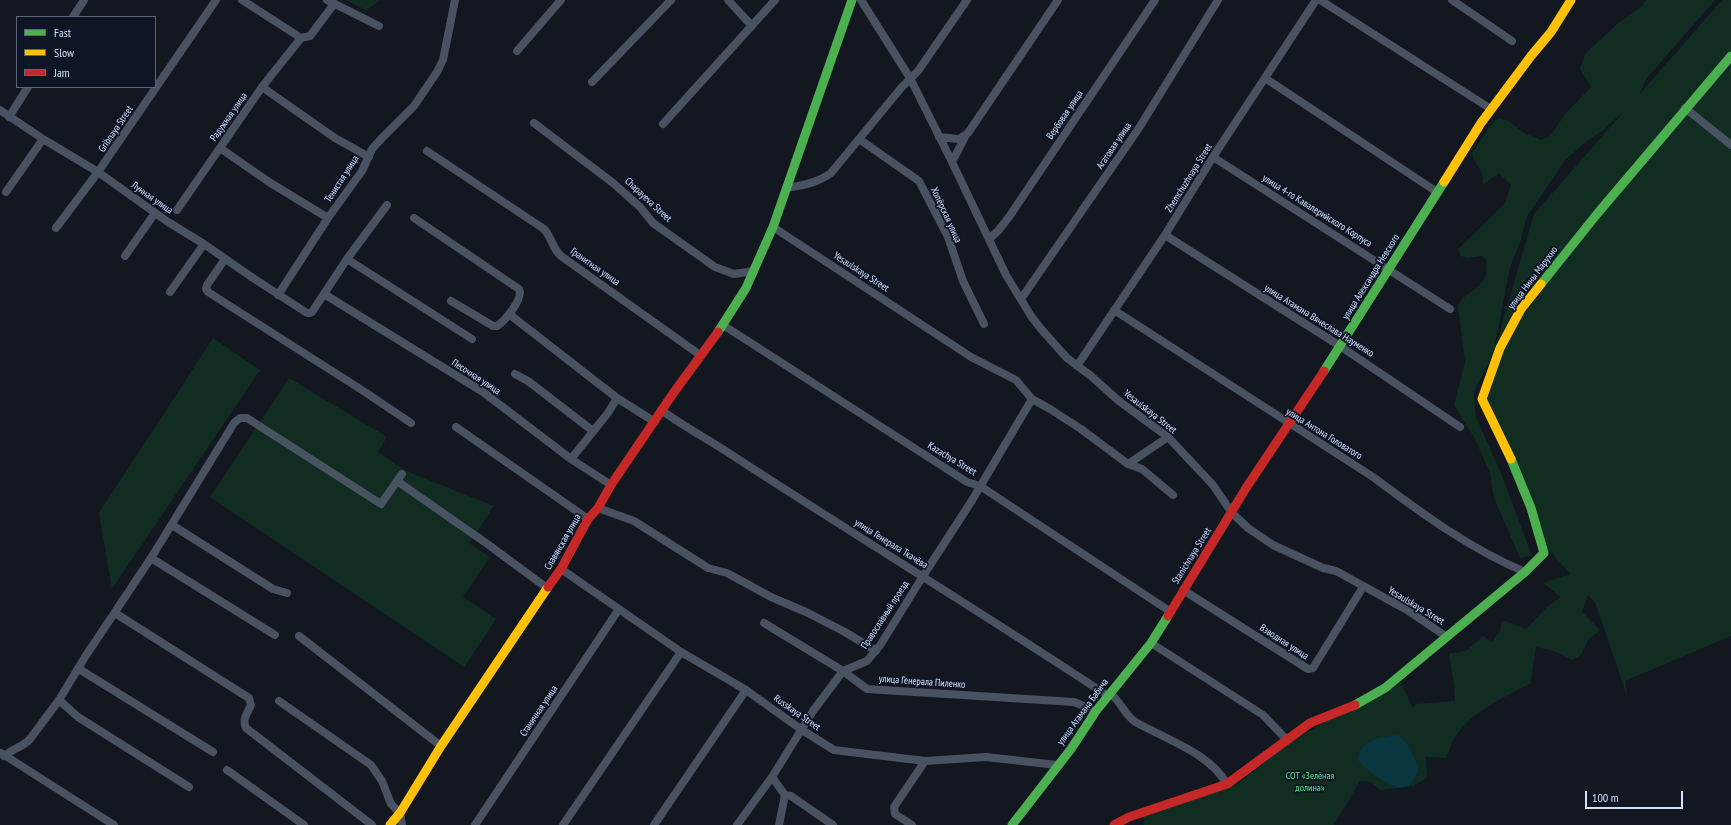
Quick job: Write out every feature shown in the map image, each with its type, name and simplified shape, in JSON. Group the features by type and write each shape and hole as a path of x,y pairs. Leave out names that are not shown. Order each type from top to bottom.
{"street":[{"path":"74,16 84,0"},
{"name":"Gribnaya Street","path":"156,87 216,0"},
{"path":"242,0 301,38"},
{"name":"Тенистая улица","path":"278,295 328,218 362,171 369,157 382,138 414,106 437,72 443,60 455,0"},
{"path":"517,51 561,0"},
{"path":"592,82 671,0"},
{"path":"728,0 752,26"},
{"path":"664,124 775,0"},
{"path":"773,227 852,0"},
{"path":"787,188 809,185 822,180 831,173 910,78 918,71 967,0"},
{"path":"952,162 968,133 1058,0"},
{"name":"Вербовая улица","path":"989,238 998,231 1008,217 1155,0"},
{"name":"Агатовая улица","path":"1021,299 1139,128 1218,0"},
{"name":"Zhemchuzhnaya Street","path":"1077,366 1165,235 1213,157 1316,0"},
{"path":"1320,0 1491,109"},
{"path":"1452,0 1512,41"},
{"name":"улица Александра Невского","path":"1232,512 1246,488 1340,346 1481,123 1531,56 1551,32 1571,0"},
{"name":"Yesaulskaya Street","path":"864,1 910,78 1006,275 1041,329 1067,358 1091,376 1119,401 1168,437 1213,485 1232,512 1248,528 1273,544 1323,568 1336,571 1362,587 1407,610 1447,637"},
{"path":"330,2 379,26"},
{"name":"Радужная улица","path":"177,210 262,87 301,38 310,36 330,2"},
{"name":"улица Нины Марухно","path":"1525,572 1544,553 1538,527 1515,466 1489,418 1482,399 1500,348 1522,309 1597,214 1685,108 1731,56"},
{"path":"1266,78 1437,192"},
{"path":"262,87 335,138 369,157"},
{"path":"9,116 27,88"},
{"name":"Gribnaya Street","path":"56,228 98,172 156,88"},
{"path":"1685,108 1731,145"},
{"name":"Лунная улица","path":"0,110 43,139 98,172 155,213 204,244 291,304 310,314 324,294"},
{"name":"Chapayeva Street","path":"534,123 613,183 640,207 653,223 715,267 734,274 754,271"},
{"path":"939,138 959,139 968,133"},
{"path":"6,192 43,139"},
{"name":"Хопёрская улица","path":"859,139 919,181 948,237 963,281 984,324"},
{"path":"220,148 269,182 328,218"},
{"name":"Гранитная улица","path":"427,150 544,229 550,235 556,252 700,355"},
{"name":"улица 4-го Кавалерийского Корпуса","path":"1213,157 1389,268 1450,309"},
{"path":"324,294 347,259 387,204"},
{"path":"125,256 155,213"},
{"path":"414,218 519,289 521,293 509,314 500,324 493,326 451,301"},
{"name":"Yesaulskaya Street","path":"773,227 971,357 1016,380 1032,399 1081,429 1128,464 1142,469 1173,495"},
{"name":"Славянская улица","path":"390,825 400,813 441,746 561,568 588,519 598,508 611,485 655,422 661,410 723,325 754,271 773,227"},
{"name":"улица Атамана Вячеслава Науменко","path":"1165,235 1340,346 1460,426"},
{"path":"170,292 204,244"},
{"path":"226,259 207,285 206,289 208,292 411,423"},
{"path":"347,259 472,339"},
{"name":"Песочная улица","path":"324,294 483,392 571,459 611,485"},
{"name":"улица Антона Головатого","path":"1114,310 1373,477 1469,543 1499,561 1525,572"},
{"path":"509,314 617,398 655,422"},
{"name":"Kazachya Street","path":"723,325 961,478 980,486 1171,612"},
{"path":"515,374 528,381 593,431"},
{"path":"571,459 608,413 617,398"},
{"name":"Православный проезд","path":"737,825 772,777 813,711 843,672 867,661 876,651 980,486 1032,399"},
{"name":"улица Генерала Ткачёва","path":"661,410 686,428 730,454 923,576 986,618 1119,700 1124,710 1134,721 1206,760 1221,773 1227,784"},
{"path":"2,754 25,745 59,700 85,657 152,558 234,423 240,418 247,418 381,504 402,474"},
{"path":"456,427 588,519"},
{"path":"1128,464 1168,437"},
{"path":"397,481 486,543 547,588"},
{"path":"598,508 634,521 708,568 727,573 771,597 806,612 845,632 876,651"},
{"name":"Stanichnaya Street","path":"1171,612 1183,590 1232,512"},
{"path":"172,525 273,589 287,593"},
{"path":"152,558 275,635"},
{"name":"Russkaya Street","path":"561,568 681,652 746,690 802,730 834,750 926,761 986,757 1057,766"},
{"path":"1114,825 1129,817 1227,784 1286,739 1310,723 1358,704 1384,688 1525,572"},
{"name":"Взводная улица","path":"1183,590 1308,669 1313,668 1354,603 1362,587"},
{"name":"Станичная улица","path":"475,825 619,609"},
{"path":"115,612 248,698 251,705 244,718 246,728 372,825"},
{"name":"улица Атамана Бабича","path":"1012,825 1071,749 1096,711 1151,643 1171,612"},
{"name":"улица Генерала Пиленко","path":"764,623 843,672 867,689 1074,702 1096,711"},
{"path":"299,636 441,746"},
{"path":"1151,643 1263,715 1286,739"},
{"path":"563,825 681,652"},
{"path":"79,669 212,752"},
{"path":"654,825 746,690"},
{"path":"59,700 78,717 189,787"},
{"path":"279,701 371,765 382,781 391,804 400,813 402,825"},
{"path":"2,754 114,825"},
{"path":"912,825 895,814 894,807 926,761"},
{"path":"227,770 304,825"},
{"path":"772,777 785,795 780,825"},
{"path":"785,795 792,796 833,825"}],"green space":[{"path":"346,0 381,0 366,10"},
{"name":"СОТ «Зелёная долина»","path":"1646,0 1715,0 1646,79 1639,95 1722,0 1731,0 1731,636 1625,681 1627,696 1595,602 1588,595 1582,612 1600,630 1588,640 1581,655 1572,660 1554,651 1536,647 1531,683 1492,704 1468,722 1451,744 1447,758 1426,757 1427,778 1413,786 1380,790 1371,782 1360,781 1334,825 1144,825 1144,817 1239,783 1293,740 1400,681 1413,708 1417,704 1455,701 1449,654 1466,651 1483,636 1492,642 1500,631 1502,620 1526,629 1547,607 1561,597 1543,583 1570,574 1540,540 1487,397 1501,327 1534,214 1626,109 1605,129 1587,141 1565,160 1526,218 1521,240 1510,267 1493,354 1474,392 1476,417 1503,478 1532,556 1520,558 1494,498 1490,473 1475,439 1454,405 1465,362 1458,306 1464,297 1478,287 1486,273 1486,260 1481,256 1468,258 1461,256 1458,249 1505,203 1511,185 1499,173 1482,185 1483,180 1481,172 1473,158 1472,153 1493,122 1499,119 1507,120 1526,134 1541,140 1548,137 1565,114 1591,87 1580,69 1585,54 1617,24 1642,6"},
{"path":"213,338 260,370 112,589 99,513"},
{"path":"289,378 387,437 378,452 406,471 494,506 469,543 490,557 463,597 496,619 464,667 210,497"}],"water":[{"path":"1398,735 1412,752 1416,762 1418,772 1409,786 1396,787 1391,785 1369,771 1357,758 1363,747 1373,740"}],"traffic: fast":[{"path":"718,332 746,288 773,227 852,0"},
{"path":"1541,284 1597,214 1731,56"},
{"path":"1324,371 1444,182"},
{"path":"1355,705 1385,688 1525,572 1544,553 1531,508 1511,459"},
{"path":"1012,825 1071,749 1096,711 1151,643 1168,616"}],"traffic: slow":[{"path":"1444,182 1481,123 1531,56 1551,32 1571,0"},
{"path":"1511,459 1482,399 1500,348 1521,309 1541,284"},
{"path":"390,825 400,813 441,746 548,587"}],"traffic: jam":[{"path":"548,587 561,569 588,519 598,508 611,485 672,395 718,332"},
{"path":"1168,616 1246,488 1324,371"},
{"path":"1114,825 1129,817 1227,784 1310,723 1355,705"}]}
